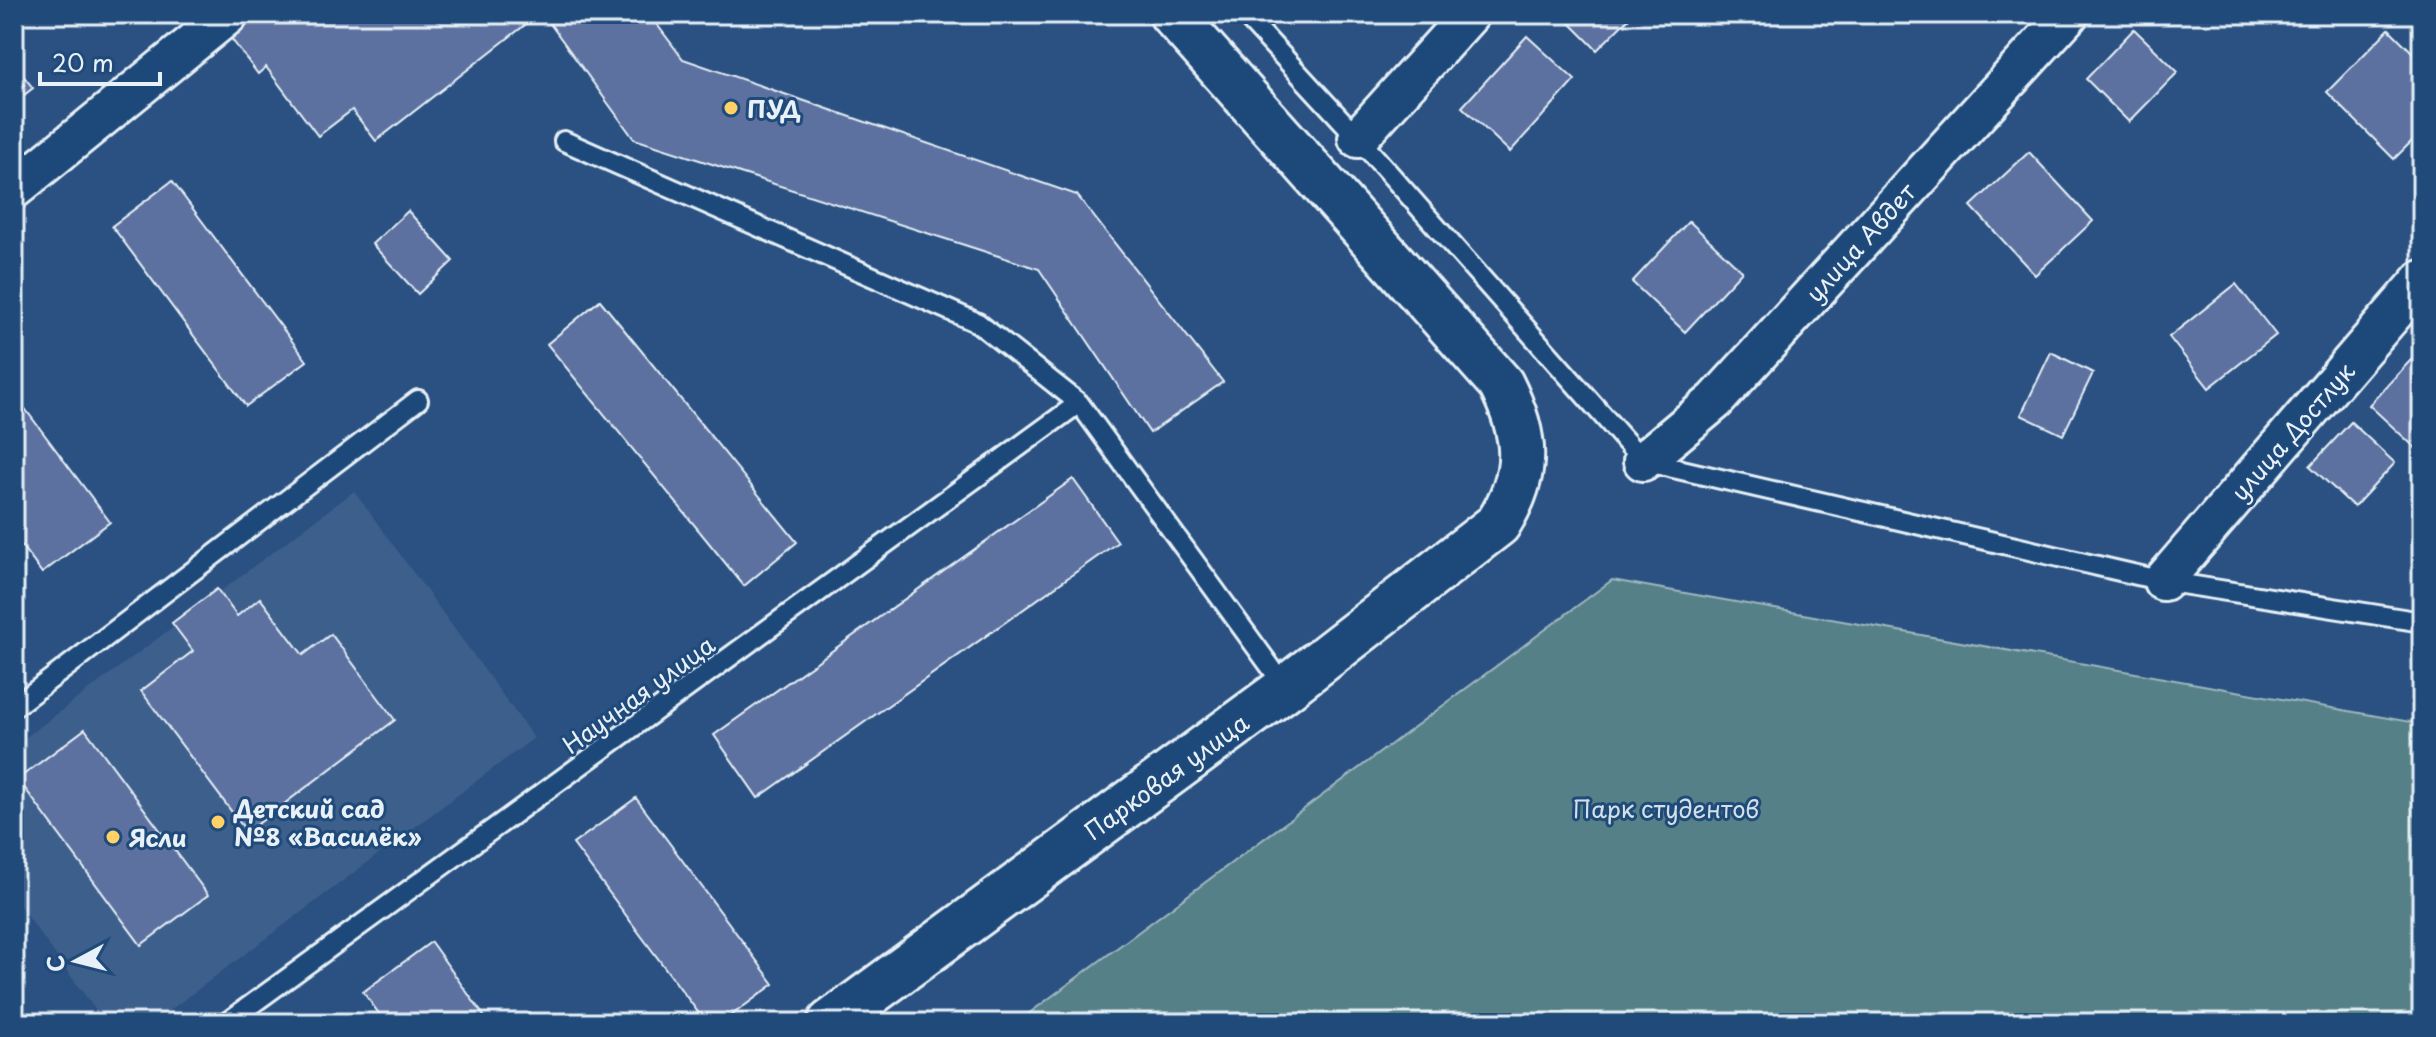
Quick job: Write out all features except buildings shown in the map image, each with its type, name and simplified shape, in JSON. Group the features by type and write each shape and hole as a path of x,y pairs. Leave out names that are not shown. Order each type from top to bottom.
{"street":[{"path":"14,189 229,14"},
{"name":"Парковая улица","path":"830,1023 1286,688 1498,524 1512,501 1523,444 1514,409 1501,384 1172,14"},
{"path":"1358,138 1470,14"},
{"name":"улица Авдет","path":"1643,461 1715,401 2069,14"},
{"name":"улица Достлук","path":"2163,581 2422,280"}],"lane":[{"path":"1244,14 1358,138 1643,461 2163,581 2422,622"},
{"path":"564,141 978,323 1079,403 1286,688"},
{"path":"14,707 418,400"},
{"name":"Научная улица","path":"226,1023 1079,403"}],"shaded area":[{"name":"Детский сад №8 «Василёк»","path":"354,491 534,738 153,1023 105,1023 14,898 14,746"}],"green space":[{"name":"Парк студентов","path":"1612,580 2422,724 2422,1023 1016,1023"}],"place":[{"name":"ПУД","path":"731,108"},
{"name":"Детский сад №8 «Василёк»","path":"218,822"},
{"name":"Ясли","path":"113,837"}]}
